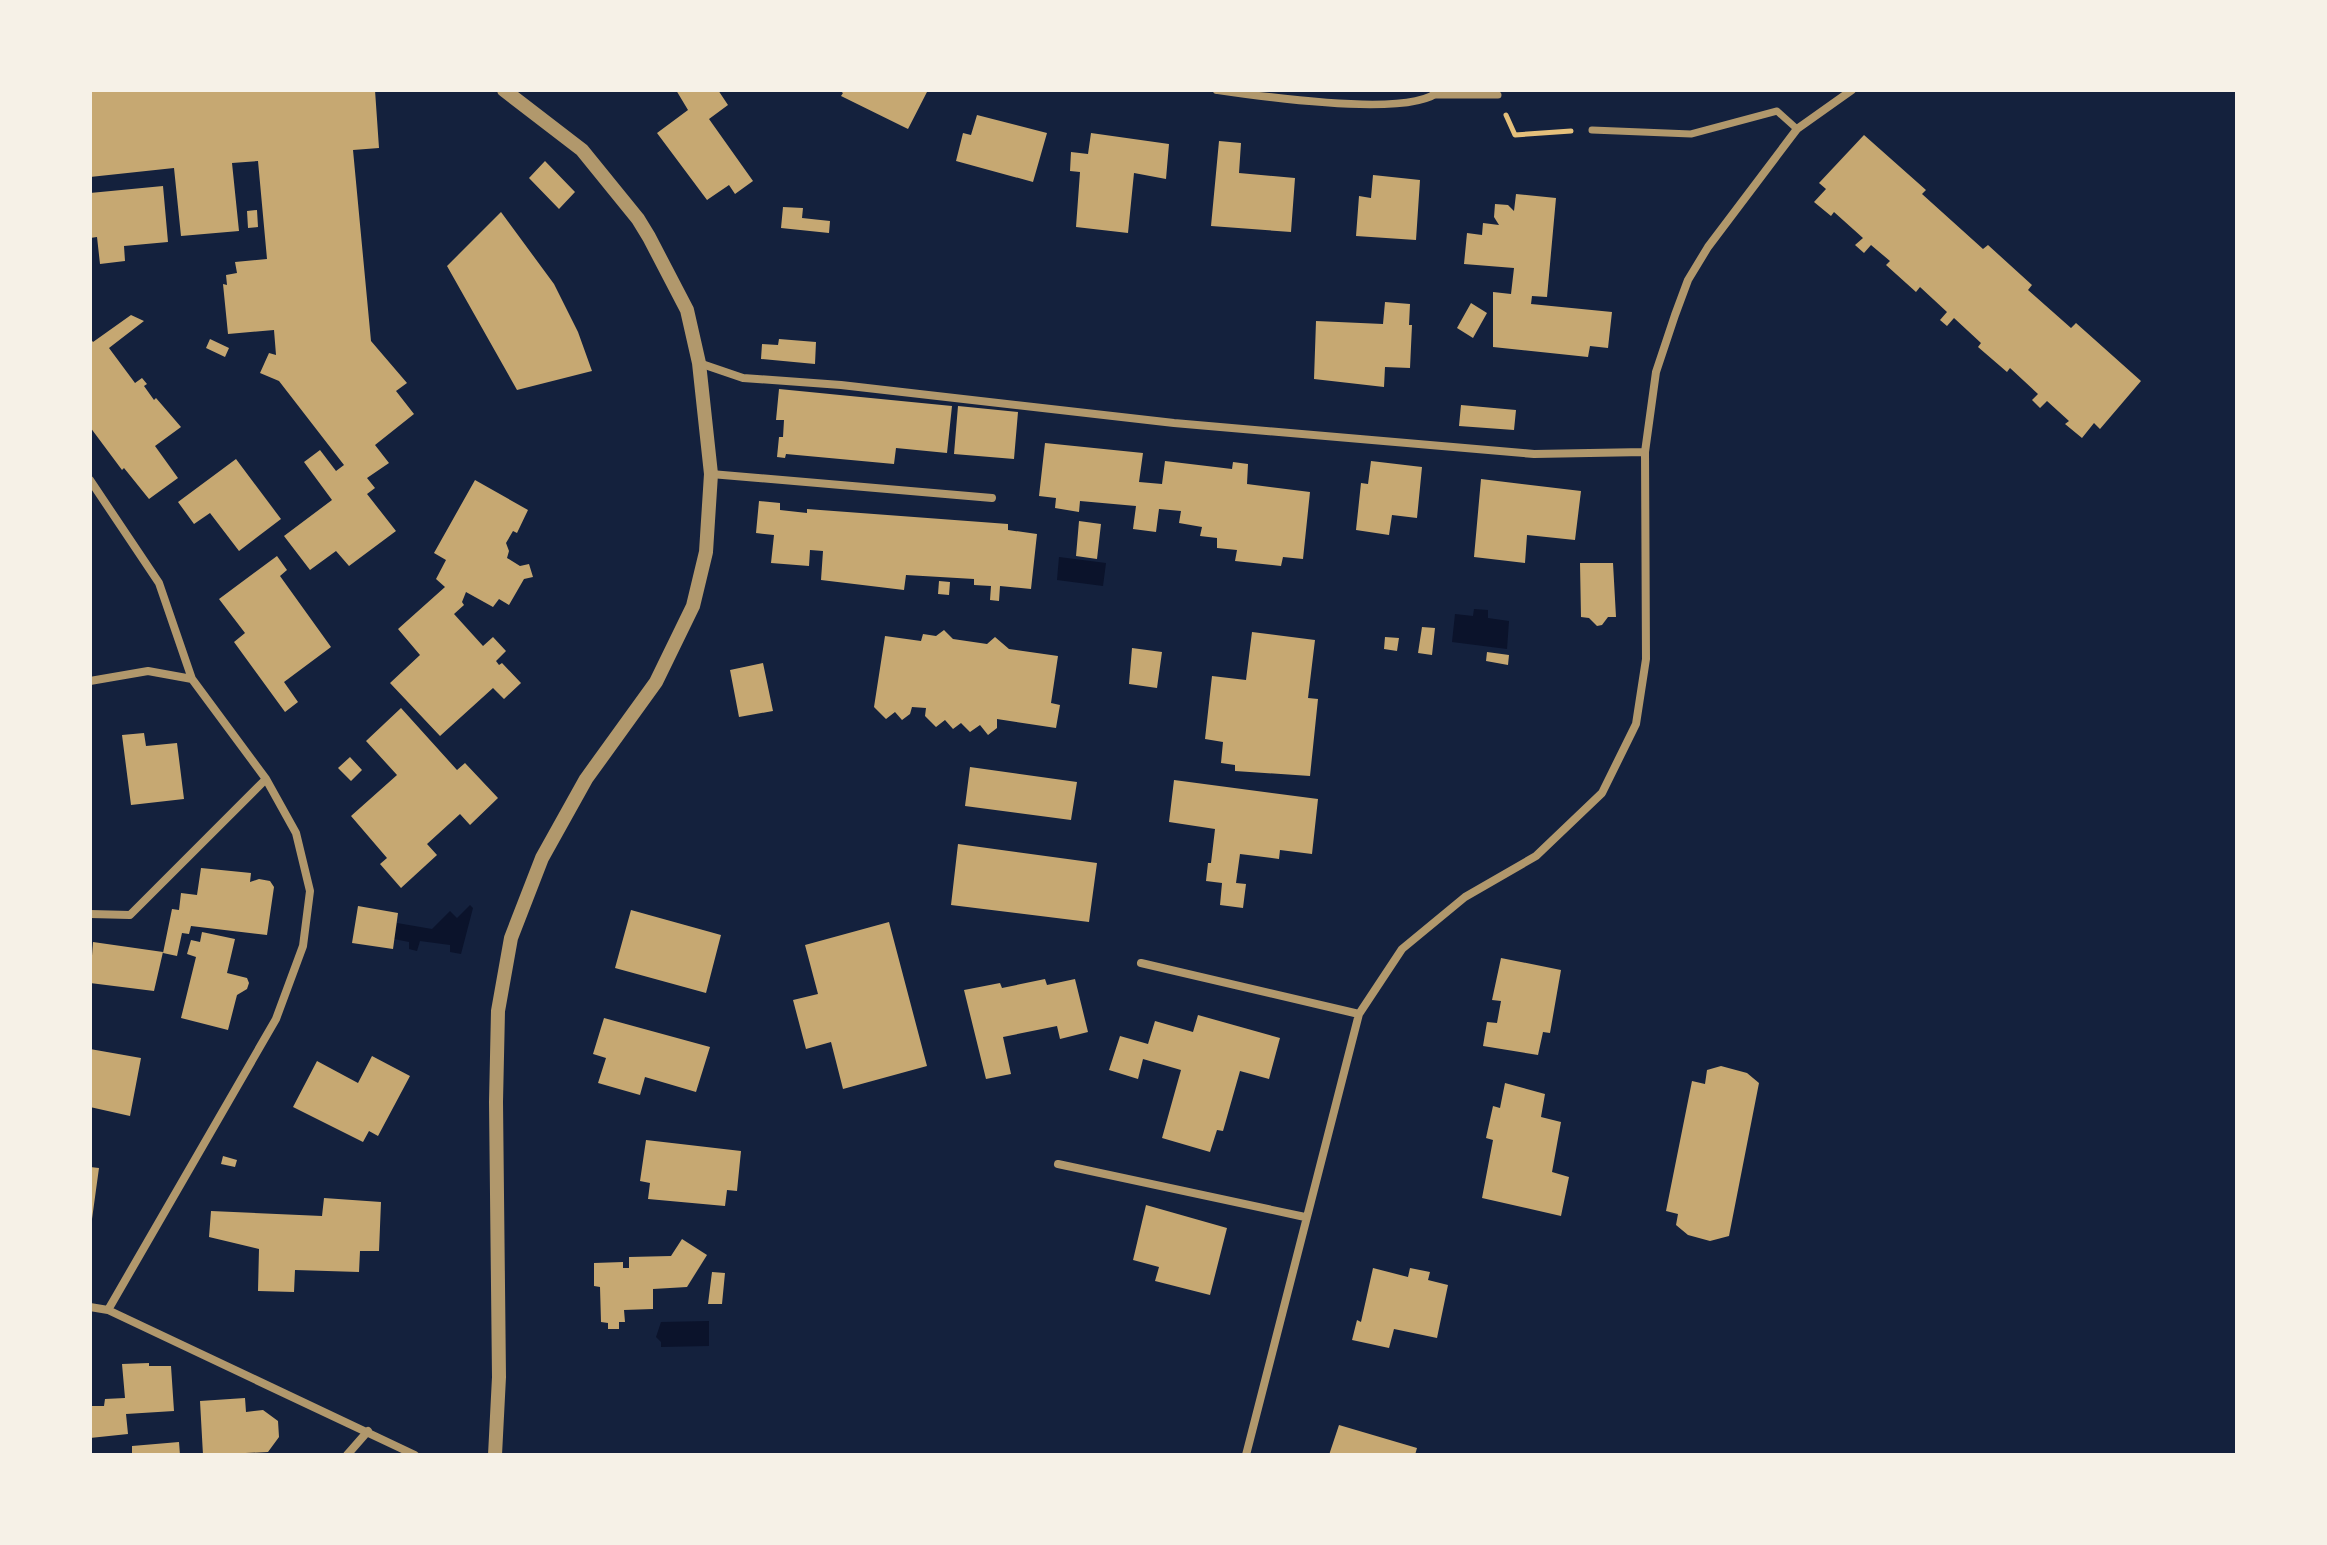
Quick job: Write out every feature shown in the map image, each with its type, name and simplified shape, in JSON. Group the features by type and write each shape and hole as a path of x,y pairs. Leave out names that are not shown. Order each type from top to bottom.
{"street":[{"path":"495,1455 499,1377 498,1011 511,938 549,845 586,779 656,682 693,606 706,552 711,474 699,363 687,310 638,219 582,150 504,90"},
{"path":"1217,90 1292,102 1407,103 1438,93 1498,95"},
{"path":"1246,1455 1359,1014 1402,949 1465,897 1536,856 1602,793 1636,724 1646,659 1645,452 1656,372 1688,280 1708,247 1797,129 1852,90"},
{"path":"1592,130 1691,134 1777,111 1797,129"},
{"path":"699,363 743,378 841,385 1174,423 1534,454 1645,452"},
{"path":"711,474 992,498"},
{"path":"90,480 159,583 192,679 266,779 296,833 310,891 303,946 276,1019 108,1310"},
{"path":"90,681 148,671 192,679"},
{"path":"90,914 130,915 266,779"},
{"path":"1141,963 1359,1014"},
{"path":"1058,1164 1305,1217"},
{"path":"90,1307 108,1310 415,1455"},
{"path":"347,1455 368,1431"}],"path":[{"path":"1498,95 1515,135 1592,130"}],"water":[{"path":"1059,557 1106,563 1103,586 1057,580"},
{"path":"1474,609 1488,610 1488,618 1509,621 1507,649 1452,642 1455,614 1473,616"},
{"path":"470,905 473,908 461,954 450,952 450,945 420,941 417,951 409,949 409,942 394,939 397,923 432,929 450,911 457,918"},
{"path":"709,1321 709,1346 661,1347 656,1337 661,1322"}],"building":[{"path":"90,90 375,90 379,148 353,150 371,341 407,383 396,391 414,414 375,445 389,463 367,478 375,488 367,494 396,531 349,566 336,551 310,570 284,536 332,500 304,462 320,450 336,471 344,465 279,381 260,373 269,353 276,355 274,330 228,334 223,284 227,285 226,275 237,273 235,262 267,259 258,161 232,163 239,231 181,236 174,168 90,177"},
{"path":"676,90 718,90 728,105 709,119 753,181 735,194 729,185 707,200 657,133 688,110"},
{"path":"839,90 928,90 908,129 841,96 843,93"},
{"path":"977,115 1047,133 1033,182 956,161 963,133 971,135"},
{"path":"1091,133 1169,144 1166,179 1134,173 1128,233 1076,227 1080,172 1070,171 1071,152 1088,154"},
{"path":"1864,135 1926,190 1922,194 1983,249 1988,245 2032,285 2028,290 2071,328 2076,323 2141,381 2100,429 2094,423 2082,438 2065,424 2069,421 2047,401 2040,408 2032,400 2038,394 2010,368 2007,372 1978,347 1981,343 1954,318 1947,326 1940,320 1947,312 1920,287 1916,292 1886,265 1890,261 1871,245 1864,253 1855,245 1863,238 1834,212 1831,216 1814,202 1826,189 1819,183"},
{"path":"1219,141 1241,143 1239,173 1295,178 1291,232 1211,226"},
{"path":"545,161 575,192 559,209 529,178"},
{"path":"1373,175 1420,180 1416,240 1356,236 1359,196 1371,198"},
{"path":"163,186 168,242 124,246 125,261 100,264 97,237 90,238 90,193"},
{"path":"1516,194 1556,198 1547,297 1532,296 1531,304 1612,312 1608,348 1590,346 1588,357 1493,347 1493,292 1511,294 1514,268 1464,264 1467,233 1482,235 1483,223 1499,225 1494,217 1495,204 1508,205 1514,211"},
{"path":"783,207 803,208 802,218 830,221 829,233 781,228"},
{"path":"257,210 258,227 248,228 247,211"},
{"path":"501,212 554,284 578,332 592,371 517,390 447,266"},
{"path":"1385,302 1410,304 1410,368 1385,367 1384,387 1314,379 1316,321 1383,324"},
{"path":"1471,303 1487,313 1473,338 1457,328"},
{"path":"131,315 144,321 109,348 135,383 142,378 154,400 156,398 181,427 155,446 178,478 149,499 124,468 122,470 90,427 90,338 93,342"},
{"path":"210,339 229,348 225,357 206,348"},
{"path":"779,339 816,342 815,364 761,359 762,344 778,345"},
{"path":"779,389 952,406 947,453 896,448 894,464 786,454 785,458 777,457 784,420 776,420"},
{"path":"1461,405 1516,410 1514,430 1459,426"},
{"path":"958,406 1018,412 1014,459 954,454"},
{"path":"1045,443 1143,453 1139,482 1162,484 1165,461 1232,469 1233,462 1248,464 1247,484 1310,492 1303,559 1283,557 1281,566 1235,561 1237,550 1217,548 1217,538 1200,536 1202,527 1179,523 1181,511 1159,509 1156,532 1133,529 1136,506 1080,501 1079,512 1055,508 1056,498 1039,496"},
{"path":"236,459 281,519 239,551 210,513 194,524 178,502"},
{"path":"1371,461 1422,467 1417,518 1392,515 1389,535 1356,530 1361,483 1368,484"},
{"path":"1481,479 1581,491 1575,540 1527,535 1525,563 1474,557"},
{"path":"475,480 528,510 517,533 513,531 506,543 509,551 507,558 520,566 529,564 533,577 524,579 509,605 499,599 493,607 466,592 462,602 464,605 454,614 483,646 493,637 506,651 496,661 499,665 502,663 521,683 504,699 493,688 440,736 390,683 420,655 398,629 445,587 436,579 446,560 434,553"},
{"path":"759,501 780,503 780,510 807,513 807,509 1008,524 1008,530 1037,534 1031,589 1000,586 999,601 990,600 991,586 974,585 974,579 906,575 904,590 821,580 823,551 810,550 809,566 771,563 774,535 756,533"},
{"path":"1079,521 1101,524 1097,559 1076,556"},
{"path":"277,556 287,570 280,576 331,647 284,682 298,702 285,712 234,642 245,633 219,599"},
{"path":"1580,563 1613,563 1616,617 1608,617 1602,625 1597,626 1589,618 1581,617"},
{"path":"939,581 950,582 949,595 938,594"},
{"path":"1422,627 1435,628 1432,655 1418,653"},
{"path":"944,630 953,639 987,644 995,637 1009,649 1058,656 1051,703 1060,705 1056,728 997,719 997,728 988,735 980,725 970,732 961,723 953,729 945,720 936,727 925,716 926,708 912,707 910,714 902,720 895,712 886,719 874,707 885,636 921,641 923,634 936,636"},
{"path":"1252,632 1315,640 1308,698 1318,699 1310,776 1235,771 1235,765 1221,763 1223,742 1205,739 1212,676 1246,680"},
{"path":"1385,637 1399,638 1397,651 1384,649"},
{"path":"1132,648 1162,652 1157,688 1129,684"},
{"path":"1487,652 1509,655 1508,665 1486,661"},
{"path":"763,663 773,711 739,717 730,670"},
{"path":"401,708 457,770 465,763 498,798 470,825 460,814 427,844 437,855 401,888 380,864 387,858 351,816 397,775 366,741"},
{"path":"144,733 146,746 177,743 184,799 131,805 122,735"},
{"path":"350,757 362,770 351,781 338,768"},
{"path":"970,767 1077,782 1071,820 965,806"},
{"path":"1174,780 1318,799 1312,854 1280,850 1279,859 1240,854 1236,883 1246,884 1243,908 1220,905 1222,883 1206,881 1215,829 1169,822"},
{"path":"958,844 1097,863 1089,922 951,905"},
{"path":"201,868 251,873 250,882 259,879 270,881 274,887 267,935 191,926 189,934 182,933 177,956 163,953 172,909 179,910 181,893 197,895"},
{"path":"358,906 398,913 393,949 352,943"},
{"path":"631,910 721,935 706,993 615,968"},
{"path":"889,922 927,1066 843,1089 831,1042 806,1049 793,1000 818,994 805,945"},
{"path":"202,932 235,939 227,973 247,978 249,983 247,989 237,995 228,1030 181,1018 196,957 187,954 191,940 200,942"},
{"path":"93,942 163,952 154,991 90,983"},
{"path":"1501,958 1561,970 1550,1033 1543,1032 1538,1055 1483,1046 1487,1022 1497,1023 1501,1001 1492,1000"},
{"path":"1045,979 1047,985 1075,979 1088,1032 1060,1039 1057,1026 1003,1037 1011,1074 986,1079 964,990 1000,983 1002,988"},
{"path":"1198,1015 1280,1038 1269,1079 1240,1071 1223,1131 1217,1130 1210,1152 1162,1138 1181,1070 1143,1059 1138,1079 1109,1070 1120,1036 1148,1044 1155,1021 1193,1032"},
{"path":"604,1018 710,1047 696,1092 645,1077 640,1095 598,1083 606,1058 593,1054"},
{"path":"90,1049 141,1058 130,1116 90,1107"},
{"path":"372,1056 410,1076 378,1136 369,1131 363,1142 293,1107 317,1061 358,1083"},
{"path":"1721,1066 1747,1073 1759,1083 1729,1236 1710,1241 1688,1235 1676,1225 1678,1214 1666,1211 1692,1081 1705,1084 1707,1070"},
{"path":"1505,1083 1545,1094 1541,1117 1561,1122 1552,1172 1569,1177 1561,1216 1482,1198 1493,1140 1486,1138 1493,1106 1500,1108"},
{"path":"646,1140 741,1151 737,1191 727,1190 725,1206 648,1199 650,1183 640,1181"},
{"path":"223,1156 237,1160 235,1167 221,1164"},
{"path":"90,1167 99,1168 92,1219 90,1219"},
{"path":"324,1198 381,1202 379,1251 360,1251 359,1272 295,1270 294,1292 258,1291 259,1249 209,1237 211,1211 322,1216"},
{"path":"1146,1205 1227,1228 1210,1295 1155,1281 1159,1267 1133,1260"},
{"path":"682,1239 707,1255 687,1287 653,1289 653,1309 624,1310 625,1322 619,1322 619,1329 608,1329 608,1323 601,1322 600,1287 594,1286 594,1263 623,1262 623,1268 629,1268 629,1257 671,1256"},
{"path":"1373,1268 1408,1277 1410,1268 1430,1272 1428,1280 1448,1285 1437,1338 1394,1329 1389,1348 1352,1340 1357,1320 1361,1322"},
{"path":"712,1272 725,1273 722,1304 708,1304"},
{"path":"149,1363 149,1366 171,1366 174,1411 126,1414 128,1434 90,1438 90,1406 104,1406 105,1399 125,1398 122,1364"},
{"path":"245,1398 246,1412 263,1410 278,1421 279,1437 268,1452 203,1455 200,1401"},
{"path":"1339,1425 1417,1448 1415,1455 1329,1455"},
{"path":"179,1442 180,1455 132,1455 132,1446"}]}
